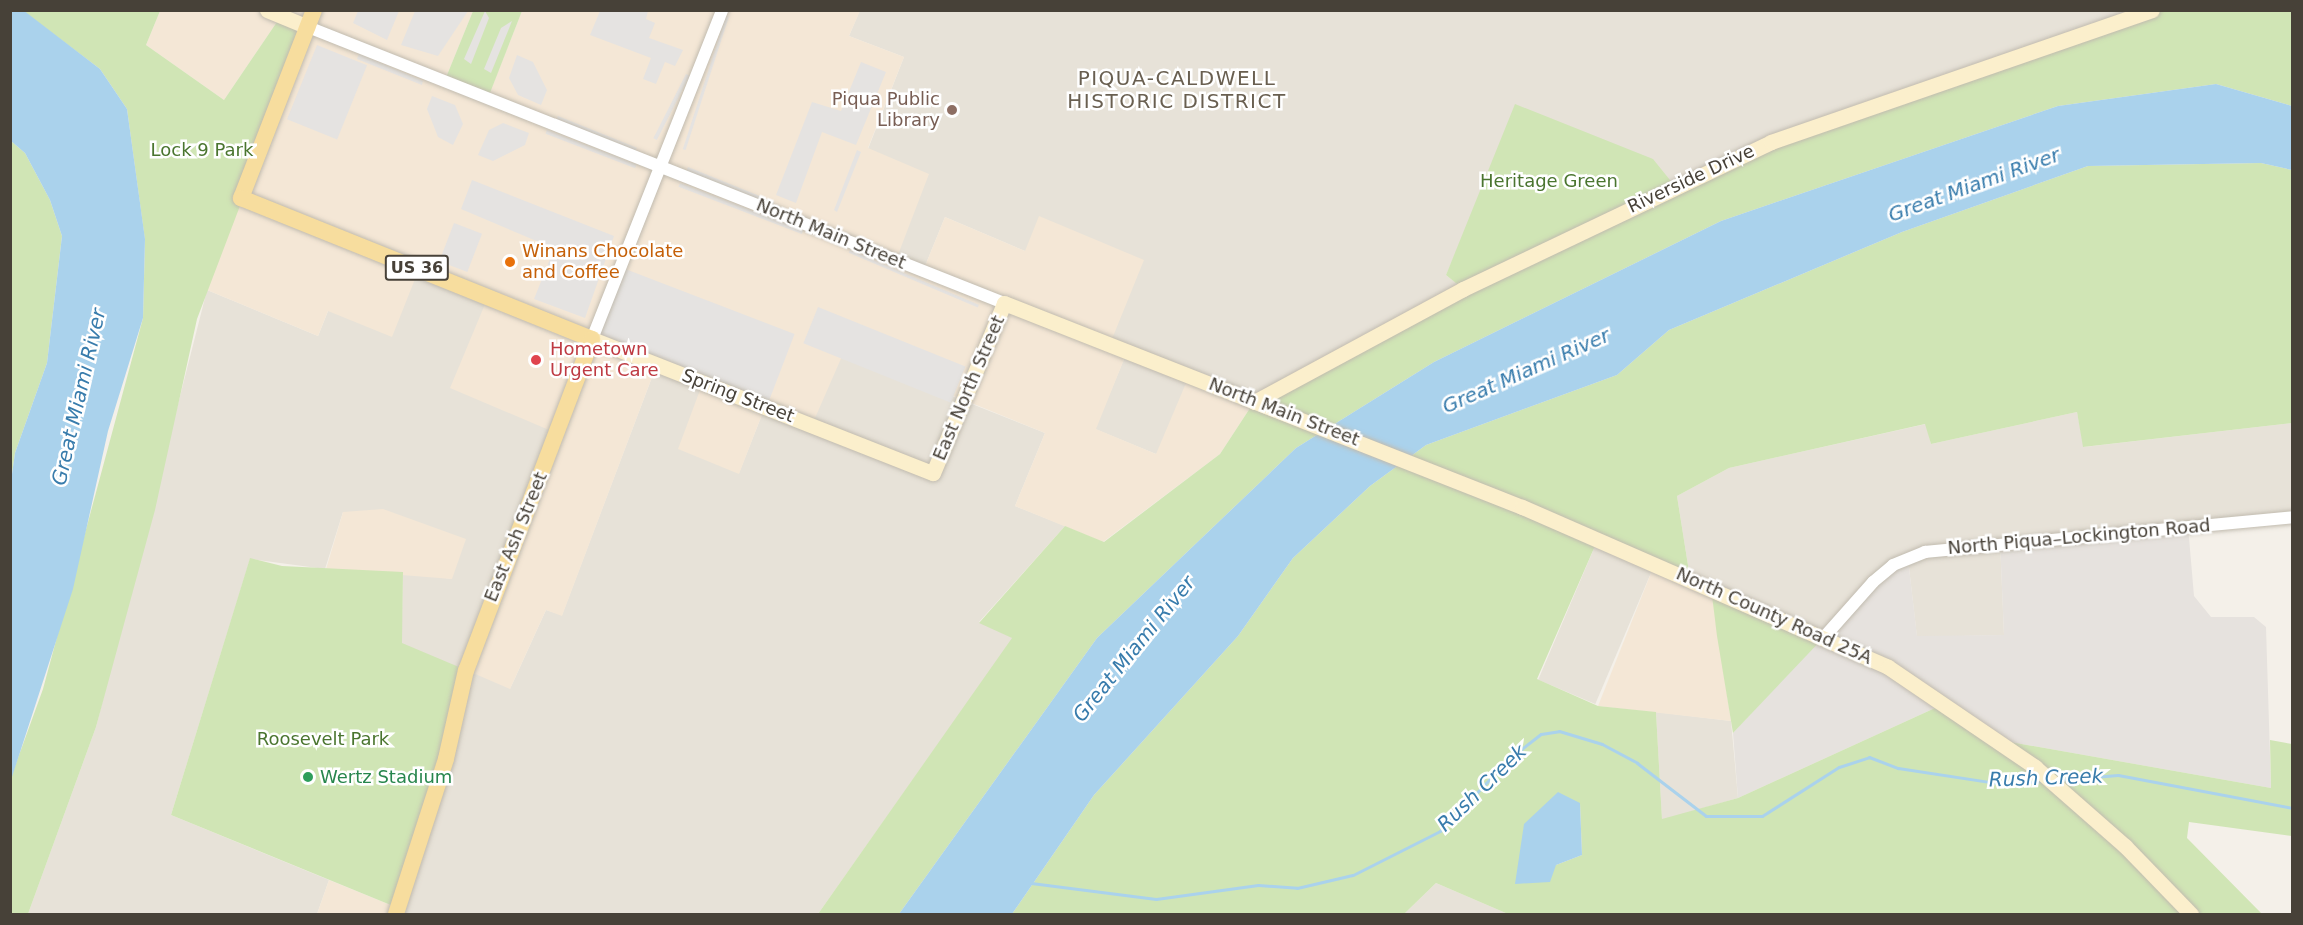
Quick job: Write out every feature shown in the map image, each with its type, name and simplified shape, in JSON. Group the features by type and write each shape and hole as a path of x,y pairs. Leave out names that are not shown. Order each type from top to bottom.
{"main road":[{"name":"North Main Street","path":"267,10 308,27"},
{"name":"US 36","path":"308,27 314,10"},
{"name":"Riverside Drive","path":"1254,402 1463,289 1771,142 2151,10"},
{"name":"Spring Street","path":"308,27 241,198 592,339 933,472"},
{"name":"North Main Street","path":"1004,303 1396,456"},
{"name":"East North Street","path":"933,472 1004,303"},
{"name":"East Ash Street","path":"396,915 446,759 480,628 592,339"},
{"name":"North County Road 25A","path":"1396,456 1826,635 1898,673 1999,740 2078,802 2191,915"}],"street":[{"name":"East Ash Street","path":"592,339 722,10"},
{"name":"North Main Street","path":"308,27 1004,303"},
{"name":"North Piqua–Lockington Road","path":"1826,635 1873,582 1893,565 1925,552 2292,517"}],"shaded area":[{"path":"415,10 468,11 438,56 401,45"},
{"path":"860,10 2152,11 1674,185 1472,215 1446,275 1463,289 1156,454 1095,429 1127,352 1025,251 945,217 923,271 896,260 868,149 904,57 849,36"},
{"path":"160,11 473,11 445,80 488,97 522,11 860,11 849,36 904,57 868,148 929,174 896,260 923,271 945,217 1025,251 1039,216 1144,260 1110,344 1127,352 1096,429 1156,454 1189,376 1254,402 1220,454 1103,542 1015,506 1045,433 964,400 843,354 812,425 765,407 739,474 678,449 703,382 657,364 562,616 546,610 510,689 466,670 556,433 450,388 488,297 419,269 392,337 328,311 318,336 207,290 241,198 281,16 224,100 146,45"},
{"path":"358,11 399,11 387,40 353,23"},
{"path":"485,11 489,18 471,64 464,59"},
{"path":"600,11 648,11 646,19 655,23 649,38 683,50 675,66 665,62 656,84 643,79 651,58 590,35"},
{"path":"726,16 729,17 686,150 683,149"},
{"path":"512,21 491,73 484,69 501,28"},
{"path":"317,45 367,65 337,139 287,119"},
{"path":"359,54 423,81 422,85 357,59"},
{"path":"517,55 533,62 547,90 541,105 518,95 509,78"},
{"path":"861,62 886,72 856,145 822,132 796,203 776,195 812,102 841,111"},
{"path":"686,74 690,76 657,140 653,138"},
{"path":"432,96 455,105 463,124 453,145 438,137 427,109"},
{"path":"558,116 637,148 635,152 557,120"},
{"path":"503,123 529,133 525,145 493,161 478,155 489,130"},
{"path":"547,130 637,164 635,168 546,134"},
{"path":"857,150 861,152 837,212 834,210"},
{"path":"688,167 774,202 772,206 686,172"},
{"path":"472,180 614,236 585,318 534,299 554,249 598,267 461,209"},
{"path":"680,183 803,230 802,234 679,187"},
{"path":"454,223 482,234 467,272 439,261"},
{"path":"850,250 979,305 978,307 849,253"},
{"path":"620,267 795,334 767,406 592,339"},
{"path":"419,269 488,297 556,433 510,689 546,610 562,615 657,364 703,382 739,473 765,407 843,353 1045,433 1015,506 1065,526 979,622 1013,638 818,914 396,914 403,572 452,579 343,512 325,569 250,559 171,815 329,880 317,914 28,914 96,727 207,290 318,336 328,311"},
{"path":"818,307 965,367 951,403 803,343"},
{"path":"2077,412 2084,447 2292,423 2292,517 2000,541 2004,635 1917,637 1908,559 1826,635 1690,578 1677,496 1729,468 1926,424 1931,444"},
{"path":"383,509 466,539 452,579 326,569 343,512"},
{"path":"2188,526 2194,596 2211,617 2254,617 2266,627 2271,788 1999,740 1946,703 1738,798 1733,733 1873,582 1908,559 1917,636 2004,635 2000,541"},
{"path":"1598,539 1655,563 1595,704 1538,680"},
{"path":"1655,563 1711,587 1731,721 1598,706"},
{"path":"1656,712 1731,721 1738,798 1662,820"},
{"path":"329,880 398,908 396,914 317,914"},
{"path":"1436,883 1508,914 1404,914"}],"green space":[{"name":"Lock 9 Park","path":"23,11 160,11 146,45 224,100 281,16 308,27 197,319 155,510 96,727 28,914 11,914 10,780 43,689 143,318 145,240 127,109 100,69"},
{"path":"473,11 522,11 488,98 445,80"},
{"name":"Heritage Green","path":"2152,11 2292,11 2292,106 2216,84 2058,106 1721,221 1434,362 1296,448 1097,638 899,914 818,914 1012,638 979,623 1065,526 1104,542 1220,454 1254,402 1463,289 1446,275 1515,104 1653,159 1674,185"},
{"path":"11,141 25,153 50,200 62,236 47,363 15,453 11,481"},
{"path":"2261,163 2292,170 2292,423 2083,447 2077,412 1931,444 1925,424 1729,468 1677,496 1690,578 1598,539 1537,679 1598,706 1656,712 1662,819 1738,798 1946,703 1999,740 2271,788 2270,740 2292,744 2292,836 2189,822 2187,838 2262,914 1508,914 1436,883 1404,914 1012,914 1094,795 1238,636 1293,558 1370,486 1426,445 1617,375 1669,330 1902,232 2088,166","holes":["1580,803 1582,855 1556,865"]},
{"name":"Roosevelt Park","path":"250,558 282,566 403,572 402,643 466,670 398,908 171,815"},
{"path":"1711,587 1826,635 1733,733 1717,636"}],"water":[{"name":"Great Miami River","path":"23,10 100,69 127,109 145,239 143,318 108,431 73,589 11,780 11,481 15,453 47,363 62,236 50,200 25,153 11,141 11,11"},
{"name":"Great Miami River","path":"2216,84 2292,106 2292,170 2261,163 2088,166 1902,232 1669,330 1617,375 1426,445 1370,486 1293,558 1238,636 1094,795 1012,914 899,914 1097,638 1296,448 1434,362 1721,221 2058,106"},
{"path":"1558,792 1580,803 1582,855 1556,865 1550,882 1515,884 1524,824"}],"waterway":[{"name":"Rush Creek","path":"1031,883 1156,899 1258,885 1297,888 1353,875 1440,831 1510,758 1541,734 1559,731 1602,744 1637,763 1706,816 1762,816 1839,767 1869,757 1898,768 2002,784 2042,781"},
{"name":"Rush Creek","path":"2057,780 2118,775 2292,808"}],"place":[{"name":"Piqua Public Library","path":"952,110"},
{"name":"Winans Chocolate and Coffee","path":"510,262"},
{"name":"Hometown Urgent Care","path":"536,360"},
{"name":"Wertz Stadium","path":"308,777"}],"district":[{"name":"PIQUA-CALDWELL HISTORIC DISTRICT","path":"1177,90"}]}
